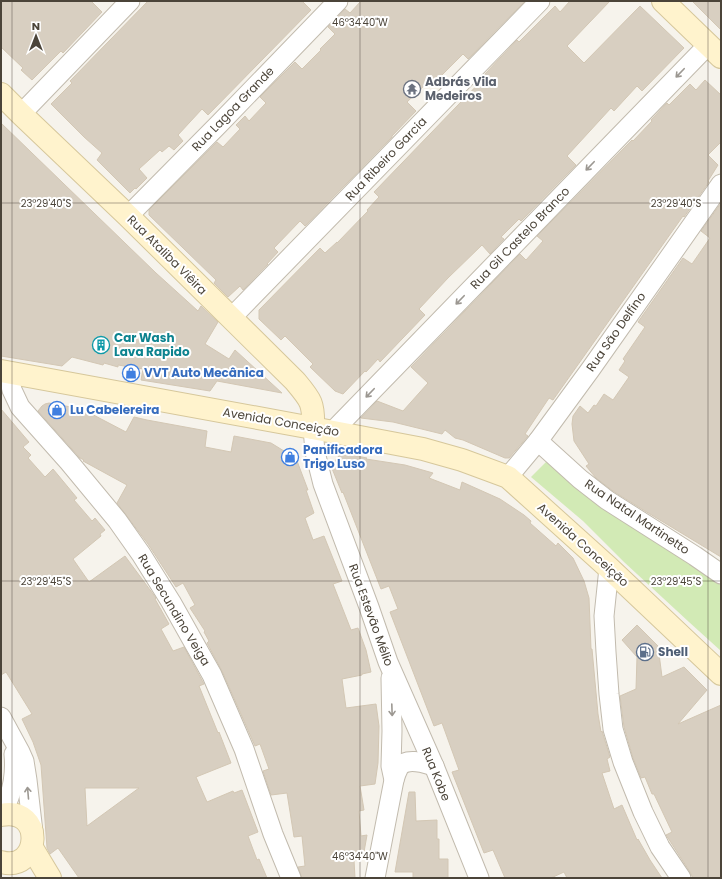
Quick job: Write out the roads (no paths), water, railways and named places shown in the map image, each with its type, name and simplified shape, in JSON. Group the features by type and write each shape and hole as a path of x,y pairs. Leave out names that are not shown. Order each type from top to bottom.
{"main road":[{"path":"663,1 714,51"},
{"name":"Rua Ataliba Viêira","path":"1,94 128,216 295,381 311,402 323,430"},
{"name":"Avenida Conceição","path":"5,372 423,448 462,460 508,477 609,568 721,674"},
{"path":"1,815 16,815 24,819 29,825 32,840 50,878"},
{"path":"9,866 20,861 27,855 32,840"}],"street":[{"path":"21,114 130,1"},
{"name":"Rua Lagoa Grande","path":"128,216 338,1"},
{"name":"Rua Ribeiro Garcia","path":"231,318 540,1"},
{"name":"Rua Gil Castelo Branco","path":"323,430 714,51"},
{"name":"Rua São Delfino","path":"508,477 538,441 590,370 721,184"},
{"name":"Rua Secundino Veiga","path":"5,372 20,407 117,520 141,554 171,602 212,675 244,749 273,834 291,878"},
{"name":"Rua Estevão Mélio","path":"323,430 315,452 323,484 392,671 390,680 392,731 391,766 394,780 375,878"},
{"name":"Rua Natal Martinetto","path":"538,441 580,479 607,500 721,574"},
{"path":"609,568 604,616 609,694 614,729 622,762 643,812 660,847 681,878"},
{"name":"Rua Kobe","path":"392,671 434,766 479,878"},
{"path":"1,717 24,761 32,840"},
{"path":"392,731 416,725"},
{"path":"1,815 11,793 14,779 12,739"},
{"path":"394,780 399,768 403,764 419,761 434,766"}],"place":[{"name":"Adbrás Vila Medeiros","path":"412,89"},
{"name":"Car Wash Lava Rapido","path":"101,345"},
{"name":"VVT Auto Mecânica","path":"131,373"},
{"name":"Lu Cabelereira","path":"57,410"},
{"name":"Panificadora Trigo Luso","path":"290,457"},
{"name":"Shell","path":"645,652"}]}
